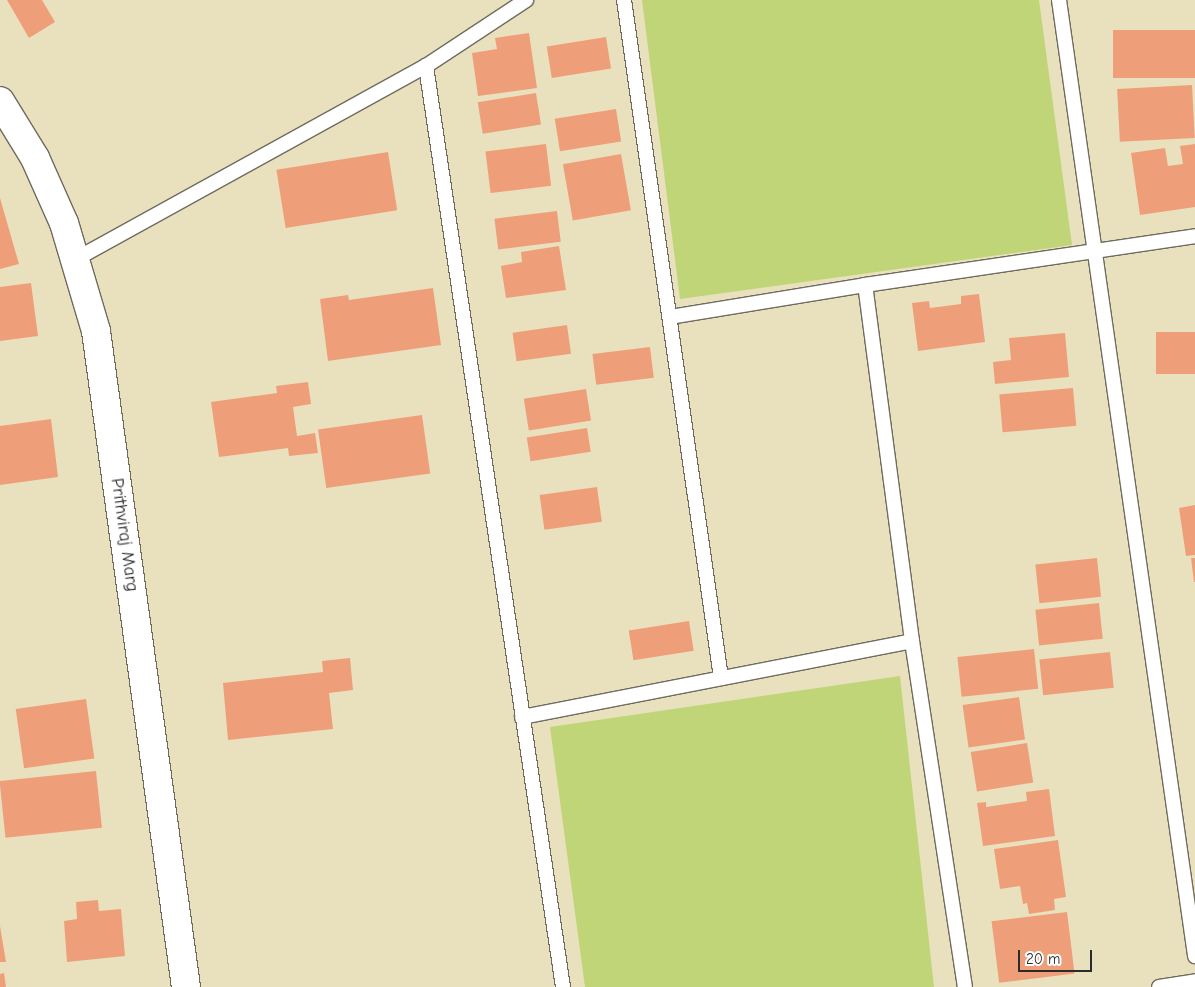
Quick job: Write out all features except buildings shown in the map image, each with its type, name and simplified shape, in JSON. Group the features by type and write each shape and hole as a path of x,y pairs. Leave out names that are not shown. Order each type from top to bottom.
{"street":[{"name":"Prithviraj Marg","path":"0,101 35,158 76,259 96,331 186,987"}],"lane":[{"path":"76,259 426,66 526,0"},
{"path":"624,0 722,678"},
{"path":"1059,0 1195,956"},
{"path":"426,66 563,987"},
{"path":"670,317 865,285 1195,236"},
{"path":"865,285 912,641 965,987"},
{"path":"522,717 912,641"},
{"path":"1159,987 1195,981"}],"green space":[{"path":"642,0 1039,0 1072,245 680,299"},
{"path":"900,676 934,987 585,987 550,727"}]}
